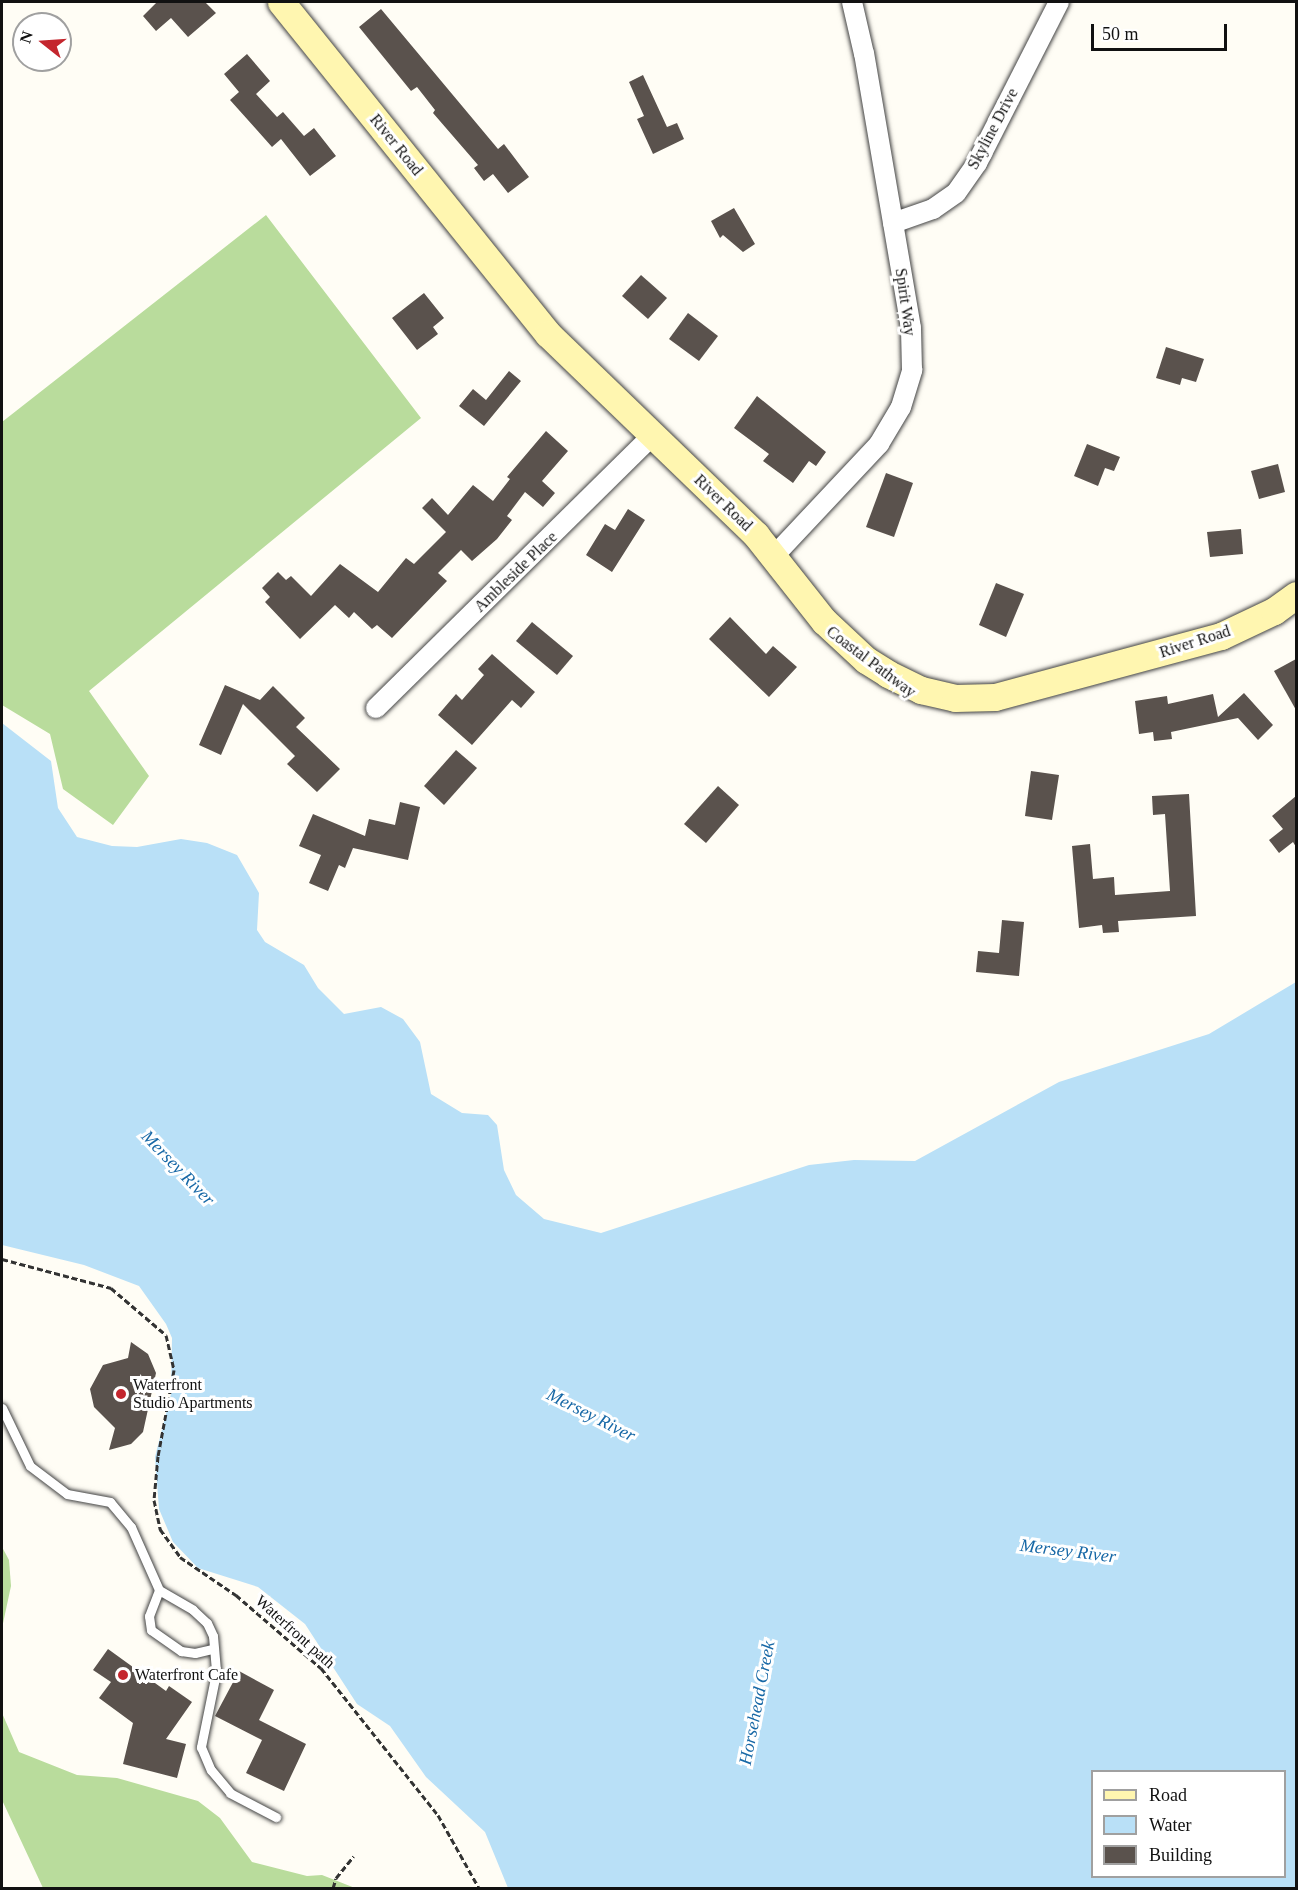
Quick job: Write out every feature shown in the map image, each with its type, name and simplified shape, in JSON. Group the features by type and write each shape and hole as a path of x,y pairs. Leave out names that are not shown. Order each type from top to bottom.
{"main road":[{"name":"River Road","path":"280,2 548,334 756,535 824,621 866,660 921,690 955,698 995,697 1221,636 1274,611 1296,595"}],"street":[{"name":"Spirit Way","path":"773,557 879,444 901,407 912,370 911,328 864,54 852,2"},
{"name":"Skyline Drive","path":"893,223 933,209 956,193 977,163 1059,2"},
{"name":"Ambleside Place","path":"376,708 653,435"}],"lane":[{"path":"2,1408 30,1466 48,1483 74,1497 110,1502 120,1512 141,1547 159,1590 193,1610 207,1623 216,1673 201,1747 211,1770 230,1793 276,1817"},
{"path":"159,1590 149,1616 151,1630 181,1651 195,1653 213,1649"}],"path":[{"name":"Waterfront path","path":"2,1259 111,1288 166,1335 174,1370 158,1456 154,1500 160,1529 180,1557 236,1595 321,1668 438,1815 478,1888"},
{"path":"333,1888 336,1878 354,1856"}],"green space":[{"path":"266,215 421,418 89,691 149,776 113,825 63,789 50,734 2,705 2,422"},
{"path":"2,1547 9,1560 11,1586 2,1628"},
{"path":"2,1713 19,1752 77,1775 117,1778 198,1801 220,1818 252,1862 307,1876 322,1875 355,1888 43,1888 2,1800"}],"water":[{"path":"2,723 51,761 58,808 77,837 112,846 137,847 181,839 207,843 237,855 259,893 257,930 265,942 304,965 318,988 344,1014 381,1007 403,1019 420,1042 431,1094 462,1113 488,1115 497,1125 504,1170 516,1195 544,1219 601,1233 809,1165 854,1160 915,1161 1059,1082 1209,1034 1296,982 1296,1888 508,1888 485,1832 426,1777 390,1726 357,1704 305,1624 258,1587 198,1568 173,1542 159,1509 155,1457 171,1394 172,1338 166,1324 139,1286 84,1265 2,1245"}],"building":[{"path":"157,2 205,2 216,13 188,37 171,18 156,31 143,16"},
{"path":"381,9 498,149 504,144 529,177 508,193 493,174 484,181 474,168 478,165 433,113 435,110 417,87 411,91 359,27"},
{"path":"247,54 270,81 256,94 277,117 283,112 304,136 314,128 336,156 310,176 281,139 272,147 230,100 239,92 224,74"},
{"path":"643,75 667,127 677,123 684,139 653,154 637,119 644,116 629,82"},
{"path":"734,208 755,244 743,252 723,235 720,238 711,221"},
{"path":"641,275 667,298 648,319 622,296"},
{"path":"424,293 444,318 433,327 438,334 417,350 392,318"},
{"path":"688,313 718,336 699,361 669,339"},
{"path":"1166,347 1204,359 1196,382 1182,378 1180,385 1156,378"},
{"path":"509,371 521,381 484,426 459,406 473,389 486,400"},
{"path":"757,396 826,452 816,466 809,461 793,483 763,461 769,454 734,428"},
{"path":"546,431 568,451 542,481 555,493 543,507 525,492 507,516 512,520 497,539 472,561 461,550 438,573 447,581 392,638 377,625 372,629 354,612 349,618 335,605 300,639 265,602 270,597 262,588 278,572 286,580 291,576 311,596 340,564 378,592 406,558 414,564 446,532 422,508 432,498 448,515 473,485 493,501 510,479 507,477"},
{"path":"1087,444 1120,457 1114,471 1105,468 1098,486 1074,476"},
{"path":"1278,464 1285,492 1259,499 1251,471"},
{"path":"886,473 913,483 894,537 866,527"},
{"path":"628,509 645,520 612,572 586,555 605,524 615,530"},
{"path":"1241,529 1243,554 1210,557 1207,532"},
{"path":"996,583 1024,594 1006,637 979,625"},
{"path":"730,617 766,654 773,646 797,667 769,697 709,639"},
{"path":"532,622 573,656 557,675 516,641"},
{"path":"492,654 535,692 521,708 512,700 472,745 438,715 456,694 462,700 484,675 478,669"},
{"path":"1296,659 1296,710 1274,671"},
{"path":"225,685 260,700 273,686 305,718 296,727 340,769 317,792 287,764 295,756 243,704 221,755 199,745"},
{"path":"1244,693 1273,725 1258,740 1238,718 1171,732 1172,739 1154,741 1153,732 1139,734 1135,701 1167,696 1168,704 1213,694 1218,717"},
{"path":"456,750 477,768 444,805 424,786"},
{"path":"1031,771 1059,775 1052,820 1025,816"},
{"path":"718,786 739,805 706,843 684,824"},
{"path":"1189,794 1196,916 1118,921 1119,932 1103,933 1102,925 1079,928 1072,846 1090,844 1093,879 1114,877 1115,895 1170,891 1165,814 1153,815 1152,796"},
{"path":"1296,796 1296,847 1293,842 1279,853 1269,840 1283,829 1272,816"},
{"path":"400,802 420,807 408,860 353,848 345,868 339,865 328,891 309,883 321,855 299,846 313,814 365,836 369,819 395,825"},
{"path":"1002,920 1024,922 1019,976 976,972 978,951 999,953"},
{"name":"Waterfront Studio Apartments","path":"131,1342 148,1354 156,1373 143,1432 131,1444 109,1450 115,1428 94,1407 90,1389 103,1365 128,1358"},
{"path":"108,1649 166,1691 169,1686 192,1702 166,1739 186,1744 177,1778 123,1764 133,1723 99,1698 111,1682 93,1670"},
{"path":"239,1671 274,1690 259,1720 306,1744 284,1791 246,1773 262,1740 215,1716"}],"place":[{"name":"Waterfront Studio Apartments","path":"121,1394"},
{"name":"Waterfront Cafe","path":"123,1675"}],"water label":[{"name":"Mersey River","path":"178,1168"},
{"name":"Mersey River","path":"591,1415"},
{"name":"Mersey River","path":"1068,1551"},
{"name":"Horsehead Creek","path":"757,1703"}]}
